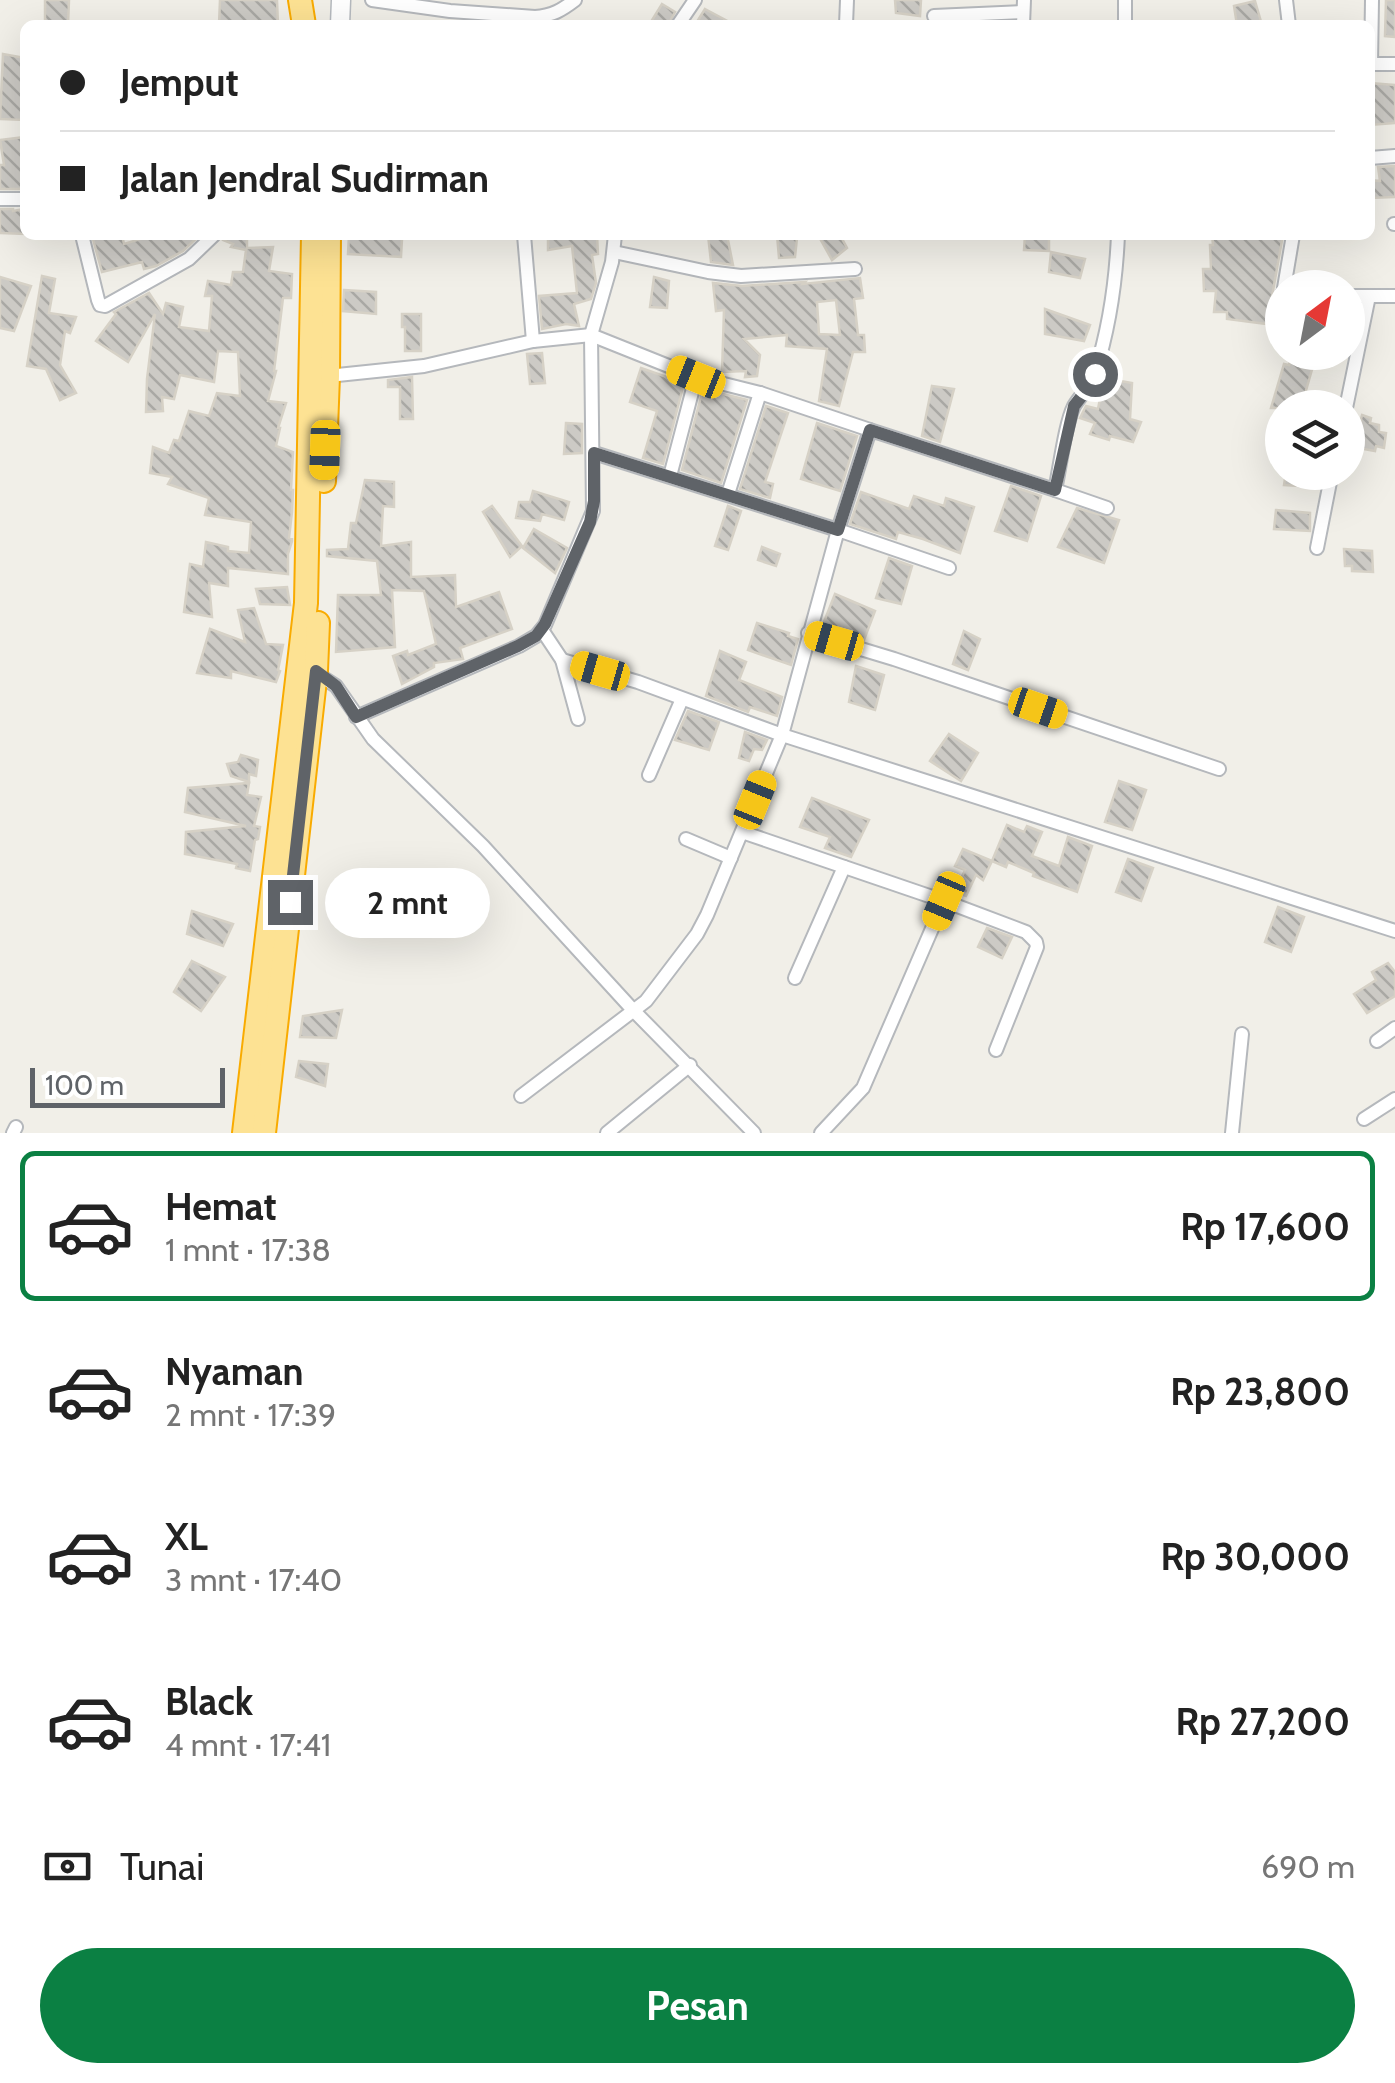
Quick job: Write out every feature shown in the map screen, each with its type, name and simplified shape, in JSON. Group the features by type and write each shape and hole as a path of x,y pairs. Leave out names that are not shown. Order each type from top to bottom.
{"highway":[{"path":"310,636 313,240"},
{"path":"264,1133 310,636 328,376 328,240"},
{"path":"244,1133 307,669"}],"street":[{"path":"372,0 547,16 575,0"},
{"path":"944,20 1023,12"},
{"path":"83,240 98,300 104,306 189,259 209,240"},
{"path":"524,240 533,342"},
{"path":"356,717 518,646 542,630 590,522 594,501 591,335 615,240"},
{"path":"1055,490 1074,406 1091,384 1102,348 1118,240"},
{"path":"1287,270 1292,240"},
{"path":"614,252 741,276 855,268"},
{"path":"1365,296 1395,296"},
{"path":"1350,390 1369,296"},
{"path":"328,376 424,366 533,342 591,335 696,377 760,393 1107,508"},
{"path":"670,476 696,377"},
{"path":"728,494 760,393"},
{"path":"521,1096 651,997 707,915 782,735 808,633 870,430"},
{"path":"594,453 949,568"},
{"path":"1317,548 1328,490"},
{"path":"542,630 562,660 578,719"},
{"path":"808,633 1219,769"},
{"path":"562,660 638,682 782,735 1395,930"},
{"path":"307,669 336,686 373,739 483,846 754,1133"},
{"path":"649,775 682,699"},
{"path":"742,832 1026,932 1037,948 996,1050"},
{"path":"686,840 732,858"},
{"path":"794,978 844,867"},
{"path":"821,1133 863,1088 944,901"},
{"path":"1377,1042 1395,1028"},
{"path":"1232,1133 1242,1034"},
{"path":"607,1133 690,1065"},
{"path":"1364,1119 1395,1099"}],"building":[{"path":"45,0 69,0 68,20 45,20"},
{"path":"220,0 277,0 278,20 219,20"},
{"path":"895,0 921,0 920,16 896,13"},
{"path":"1386,0 1395,0 1395,37 1385,36"},
{"path":"1255,1 1261,20 1236,20 1234,6"},
{"path":"662,4 675,12 671,20 652,20"},
{"path":"705,9 726,20 698,20"},
{"path":"3,54 20,57 20,120 0,119"},
{"path":"1375,83 1395,85 1395,123 1375,125"},
{"path":"20,138 20,189 0,189 0,165 4,165 0,140"},
{"path":"1395,166 1395,197 1375,198 1375,180 1380,181 1378,167"},
{"path":"0,209 20,210 20,234 0,233"},
{"path":"93,240 123,240 124,244 137,240 195,240 156,266 144,269 142,262 102,272"},
{"path":"223,240 247,240 247,248 273,247 269,271 292,274 291,298 283,298 276,371 268,401 286,403 276,446 293,452 289,538 292,541 288,574 228,568 228,586 209,583 212,617 184,612 190,564 203,567 206,542 228,547 228,551 249,553 251,522 205,515 209,498 168,484 172,477 150,473 153,447 169,453 174,440 179,441 189,411 209,416 217,393 240,396 238,352 218,351 214,382 180,375 174,399 162,397 163,411 146,412 155,314 128,362 96,341 114,312 149,293 163,314 166,303 183,307 179,327 209,331 212,296 205,296 208,281 231,285 233,272 243,272 246,250 231,247 233,244"},
{"path":"349,240 402,240 401,257 348,254"},
{"path":"548,240 597,240 598,254 592,255 596,283 591,299 574,304 579,326 566,324 542,329 539,296 577,293 572,246 548,250"},
{"path":"709,240 728,240 733,265 711,262"},
{"path":"777,240 797,240 795,257 779,258"},
{"path":"821,240 843,240 847,248 832,260"},
{"path":"1025,240 1049,240 1049,251 1024,250"},
{"path":"1212,240 1282,240 1277,270 1265,270 1265,324 1227,319 1227,312 1214,312 1216,291 1204,291 1203,269 1211,269"},
{"path":"1051,252 1085,259 1080,278 1049,272"},
{"path":"42,276 55,279 49,313 76,317 70,333 65,331 60,365 76,393 60,400 46,369 27,366"},
{"path":"0,277 31,286 14,331 0,328"},
{"path":"654,277 669,281 667,308 650,307"},
{"path":"860,278 863,298 854,299 858,335 864,335 865,352 853,352 839,406 819,401 827,349 786,346 787,335 744,339 760,355 757,376 745,377 746,371 722,372 724,310 716,311 713,283 803,284","holes":["836,300 840,335 819,334 817,302"]},
{"path":"344,290 376,292 376,314 343,311"},
{"path":"1045,309 1090,325 1084,341 1045,334"},
{"path":"402,314 421,314 421,351 405,351"},
{"path":"542,353 545,383 530,384 527,354"},
{"path":"641,368 684,383 663,464 643,458 657,411 630,402"},
{"path":"1282,370 1312,370 1306,390 1276,390"},
{"path":"412,377 413,419 400,419 400,387 388,387 388,380"},
{"path":"1104,378 1132,383 1130,419 1141,422 1133,442 1090,434 1095,423 1080,418 1086,406 1098,409"},
{"path":"932,386 954,389 940,442 922,436"},
{"path":"703,389 747,400 721,483 682,470"},
{"path":"766,406 788,413 765,482 773,484 770,498 740,489"},
{"path":"1365,416 1371,418 1370,423 1379,425 1379,432 1386,433 1384,448 1376,446 1375,451 1365,449"},
{"path":"566,423 582,424 582,453 564,454"},
{"path":"817,423 857,436 840,491 801,479"},
{"path":"365,480 394,482 394,507 383,506 381,546 411,542 411,577 455,575 456,607 499,592 512,629 460,648 463,659 434,663 434,667 402,684 393,656 407,651 408,655 436,644 424,591 392,590 395,647 336,652 338,595 381,595 377,561 327,556 327,550 348,549 351,523 356,523"},
{"path":"1011,486 1041,496 1027,541 995,531"},
{"path":"533,491 569,502 564,520 542,514 540,521 516,518 519,502 530,502"},
{"path":"861,492 909,509 914,496 944,506 946,498 974,507 960,553 898,532 896,539 850,524"},
{"path":"492,506 522,546 510,557 483,512"},
{"path":"728,506 741,511 728,550 715,546"},
{"path":"1077,508 1119,520 1104,563 1058,547"},
{"path":"1276,510 1310,513 1310,531 1274,529"},
{"path":"534,529 567,548 555,573 523,548"},
{"path":"762,547 780,554 776,566 758,560"},
{"path":"1344,549 1372,551 1373,572 1352,571 1352,566 1345,566"},
{"path":"889,558 912,566 901,604 876,598"},
{"path":"287,587 290,605 260,604 256,589"},
{"path":"835,594 875,611 864,640 822,627"},
{"path":"254,608 266,644 283,645 276,682 231,671 231,678 197,673 210,629 245,642 238,610"},
{"path":"757,623 798,639 791,665 748,650"},
{"path":"964,631 980,639 968,670 953,664"},
{"path":"720,651 746,662 739,680 782,697 777,716 750,707 748,712 706,696"},
{"path":"856,666 884,675 875,710 849,702"},
{"path":"688,711 719,722 709,750 675,740"},
{"path":"745,732 767,740 762,750 754,749 749,761 739,758"},
{"path":"949,734 978,753 961,781 930,761"},
{"path":"241,755 258,760 256,776 249,774 249,782 231,776 227,764 238,762"},
{"path":"1119,781 1146,790 1132,830 1105,822"},
{"path":"249,783 247,795 261,797 254,826 260,827 250,871 236,868 237,864 185,854 186,832 246,826 185,812 188,788"},
{"path":"812,798 869,820 851,857 825,848 830,837 800,827"},
{"path":"1007,825 1024,832 1027,826 1042,832 1032,856 1059,866 1068,837 1092,846 1077,892 1008,862 1006,867 992,861"},
{"path":"963,849 992,861 983,880 976,875 966,896 955,892 965,870 955,866"},
{"path":"1128,859 1153,868 1141,901 1116,892"},
{"path":"1278,907 1304,917 1291,952 1265,942"},
{"path":"192,911 233,924 223,946 187,934"},
{"path":"987,928 1012,937 1002,958 978,947"},
{"path":"192,961 225,977 201,1011 174,992"},
{"path":"1388,963 1395,972 1395,996 1367,1013 1354,994 1376,980 1372,972"},
{"path":"342,1010 336,1038 300,1037 303,1016"},
{"path":"299,1061 328,1064 325,1086 296,1077"}],"route":[{"path":"290,902 316,671 336,686 356,717 536,636 590,522 594,453 838,530 870,430 1055,490 1074,406 1095,374"}]}
